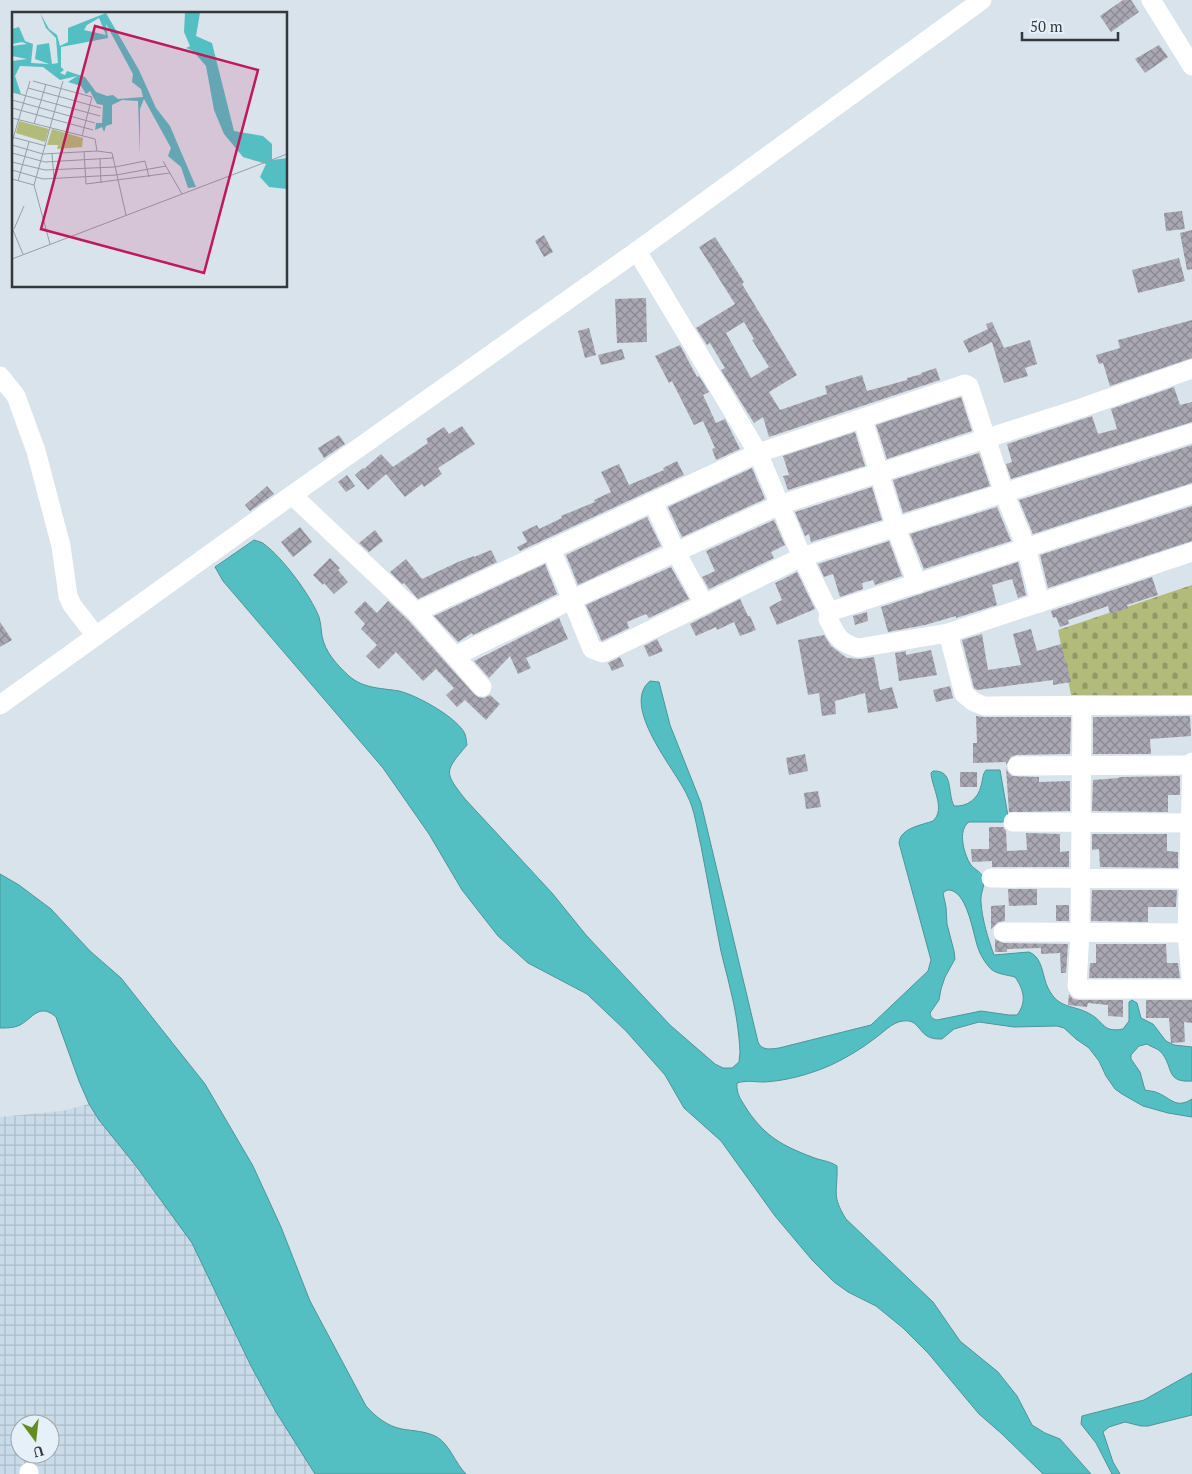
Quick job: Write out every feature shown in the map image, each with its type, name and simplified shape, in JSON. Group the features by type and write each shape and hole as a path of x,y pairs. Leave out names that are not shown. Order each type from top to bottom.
{"street":[{"path":"0,705 92,631 292,495 637,251 982,0"},
{"path":"1151,0 1192,66"},
{"path":"637,251 758,454 779,505 829,612 828,619 837,636 844,644 858,648 948,633 1192,552"},
{"path":"455,656 571,600 779,505 878,472 987,439 1192,369"},
{"path":"0,376 16,396 36,450 61,546 68,596 72,605 92,631"},
{"path":"416,612 758,454 968,384 1004,493 1026,547 1040,603"},
{"path":"863,420 896,528 917,584"},
{"path":"551,549 592,649 603,653 802,556 896,528 1192,433"},
{"path":"829,612 1192,494"},
{"path":"292,495 416,612 482,687"},
{"path":"653,502 676,552 704,604"},
{"path":"948,633 964,694 974,702 984,706 1192,705"},
{"path":"1017,766 1081,766 1192,764 1190,933 1192,989 1079,988 1078,986 1080,932 1080,878 1081,822 1081,766 1082,706"},
{"path":"1014,822 1191,823"},
{"path":"991,878 1190,879"},
{"path":"1002,932 1190,933"}],"shaded area":[{"path":"89,1104 379,1474 0,1474 0,1117 62,1111"}],"green space":[{"path":"1192,585 1192,696 1071,695 1058,630"}],"water":[{"path":"254,540 263,543 288,568 303,588 319,617 322,636 329,653 349,676 367,686 399,691 414,696 441,711 456,723 466,736 467,745 454,761 449,772 453,783 465,799 552,893 586,935 670,1025 715,1064 723,1068 732,1068 739,1062 740,1044 737,1022 696,820 687,795 653,738 645,721 641,706 642,692 650,681 659,682 670,725 701,803 758,1042 764,1048 779,1048 871,1025 928,971 931,960 899,843 900,838 907,831 933,821 937,816 938,804 931,773 933,771 944,774 947,778 954,806 959,806 967,804 975,798 980,791 986,770 1000,770 1009,822 969,822 963,831 964,849 968,861 984,879 981,899 982,909 994,955 1029,952 1034,954 1040,962 1052,995 1067,1006 1084,1011 1095,1017 1107,1028 1123,1029 1129,1021 1129,1002 1132,1000 1137,1003 1141,1018 1153,1024 1166,1041 1174,1045 1192,1047 1192,1081 1183,1081 1174,1077 1161,1052 1147,1044 1139,1046 1131,1055 1131,1059 1140,1072 1145,1090 1156,1092 1178,1103 1187,1102 1192,1099 1192,1117 1143,1106 1122,1094 1115,1089 1089,1048 1064,1028 1057,1026 1014,1027 979,1022 954,1029 942,1039 938,1039 924,1034 914,1023 903,1021 891,1026 853,1053 823,1068 781,1080 737,1083 737,1091 755,1120 776,1140 792,1149 837,1166 837,1199 846,1219 933,1302 960,1341 998,1372 1017,1396 1032,1425 1060,1439 1091,1474 1043,1474 979,1414 928,1353 903,1328 876,1306 848,1292 834,1282 812,1260 775,1216 721,1141 684,1108 665,1075 626,1031 587,994 528,963 498,936 462,890 429,834 383,768 223,581 215,567","holes":["947,890 954,891 960,896 968,913 978,948 986,964 995,972 1015,977 1021,987 1023,1001 1017,1015 981,1011 937,1020 931,1017 930,1013 939,1000 945,977 955,959 947,924 943,893"]},
{"path":"0,874 19,885 51,909 90,951 121,978 205,1084 253,1166 281,1227 310,1301 366,1406 391,1426 424,1432 442,1440 466,1474 315,1474 276,1412 251,1366 192,1243 89,1104 56,1017 45,1011 40,1011 18,1026 0,1028"},
{"path":"1192,1373 1192,1415 1148,1426 1125,1422 1109,1427 1103,1432 1113,1462 1120,1474 1112,1474 1096,1443 1081,1424 1082,1416 1144,1400"}],"building":[{"path":"1123,0 1131,0 1139,12 1111,32 1100,16"},
{"path":"1159,45 1168,57 1145,73 1135,59"},
{"path":"1182,211 1185,229 1166,231 1164,213"},
{"path":"1192,230 1192,269 1187,270 1180,233"},
{"path":"544,235 553,252 544,257 535,241"},
{"path":"715,237 744,282 742,284 797,375 769,392 780,410 827,394 825,386 862,375 867,391 907,380 907,378 936,368 940,380 769,437 763,417 754,423 721,370 725,368 710,343 707,345 696,328 735,304 699,247","holes":["744,322 754,339 752,340 769,367 751,378 726,333"]},
{"path":"1179,258 1185,281 1138,293 1132,270"},
{"path":"646,298 647,342 617,343 615,299"},
{"path":"1192,320 1192,358 1110,386 1103,363 1099,364 1096,355 1120,348 1118,340"},
{"path":"992,322 1004,348 1030,340 1037,364 1025,368 1028,376 1004,383 992,342 969,353 963,341 988,329 986,324"},
{"path":"589,328 596,355 585,358 578,331"},
{"path":"680,345 697,377 699,376 709,392 703,395 716,423 725,419 740,449 716,460 712,449 715,448 703,421 694,425 672,381 669,383 655,356"},
{"path":"622,349 625,359 601,365 598,355"},
{"path":"1174,387 1180,405 1192,402 1192,422 1011,479 1006,464 1012,462 1007,444 1092,416 1098,434 1117,429 1111,409"},
{"path":"961,397 972,431 887,459 876,425"},
{"path":"462,426 475,444 438,468 442,474 424,487 422,484 405,497 386,474 368,490 355,475 381,454 393,467 428,443 426,439 444,427 449,434"},
{"path":"855,432 865,466 788,490 783,476 789,475 783,456"},
{"path":"339,435 345,444 324,458 318,448"},
{"path":"1192,445 1192,483 1033,534 1019,500"},
{"path":"979,453 990,486 903,513 893,480"},
{"path":"677,461 684,475 520,551 517,547 527,542 522,532 537,525 539,529 562,518 561,516 595,502 594,500 611,492 601,472 619,464 629,485 664,470 663,468"},
{"path":"752,468 765,499 682,537 668,507"},
{"path":"347,475 355,486 346,492 338,482"},
{"path":"267,486 274,494 250,511 245,505"},
{"path":"872,487 882,520 811,542 809,534 805,536 795,512"},
{"path":"1192,506 1192,541 1048,588 1040,555"},
{"path":"997,507 1011,541 924,569 910,534"},
{"path":"647,517 661,546 578,585 566,555"},
{"path":"774,520 785,545 771,552 774,558 709,589 702,577 715,571 706,551"},
{"path":"300,527 312,542 293,557 281,542"},
{"path":"375,530 383,541 369,552 359,543"},
{"path":"889,541 902,576 875,585 873,580 862,583 863,589 840,597 833,574 824,577 818,564"},
{"path":"491,550 497,562 418,599 404,583 402,584 390,572 406,559 422,579 458,562"},
{"path":"330,558 340,568 338,570 348,582 334,594 313,575"},
{"path":"1018,562 1026,595 1018,598 1012,579 992,585 997,605 956,618 956,616 925,625 888,632 881,607"},
{"path":"545,564 557,594 473,635 472,633 458,642 434,616"},
{"path":"671,567 689,599 649,618 646,614 627,622 629,628 602,641 586,605"},
{"path":"797,572 815,609 777,625 769,607 782,600 775,583"},
{"path":"1152,577 1158,595 1127,605 1128,608 1110,614 1108,606 1068,620 1069,624 1060,627 1056,617 1053,618 1051,611"},
{"path":"740,599 756,630 740,636 734,622 717,630 716,627 696,636 690,624"},
{"path":"365,601 377,613 388,601 408,620 474,694 484,698 490,695 500,704 486,720 465,700 457,707 446,695 454,688 436,669 423,681 396,652 379,669 366,656 377,645 361,629 365,624 354,612"},
{"path":"867,612 868,621 855,625 853,616"},
{"path":"559,618 568,639 526,658 531,668 518,674 510,656 489,678 474,661"},
{"path":"0,622 12,640 0,647"},
{"path":"1031,629 1037,651 1061,644 1071,682 1053,685 1053,680 977,690 974,688 962,640 982,634 988,670 1021,665 1013,634"},
{"path":"824,635 831,646 847,658 874,657 880,690 892,687 898,708 868,713 865,693 835,701 836,714 822,716 819,693 808,695 798,640"},
{"path":"657,639 663,651 649,657 644,646"},
{"path":"931,650 937,675 899,681 895,653 906,651 906,655"},
{"path":"620,657 624,666 612,671 608,663"},
{"path":"950,686 953,698 936,702 933,690"},
{"path":"976,716 1071,717 1070,754 1016,755 1011,757 1006,765 1006,762 973,763 973,743 977,743"},
{"path":"1190,716 1191,736 1150,739 1151,754 1093,754 1093,717"},
{"path":"805,754 808,771 789,775 786,758"},
{"path":"1006,768 1012,776 1039,777 1039,782 1070,781 1070,811 1009,812"},
{"path":"960,772 977,772 977,787 960,787"},
{"path":"1180,776 1180,795 1168,795 1168,812 1092,811 1093,780 1119,777"},
{"path":"818,791 821,807 806,809 804,793"},
{"path":"989,827 1003,827 1006,831 1007,851 1027,850 1026,833 1060,834 1060,852 1069,851 1069,867 992,867 992,861 972,862 971,849 989,849"},
{"path":"1092,834 1167,834 1167,851 1178,852 1178,868 1100,867 1099,849 1092,850"},
{"path":"1008,889 1037,889 1037,905 1009,906"},
{"path":"1092,890 1177,890 1176,907 1148,907 1148,922 1091,921"},
{"path":"1005,905 1005,921 998,922 991,929 991,906"},
{"path":"1056,905 1069,905 1069,921 1056,921"},
{"path":"995,939 1003,943 1068,944 1066,973 1061,973 1060,953 1041,954 1041,948 1007,949 1007,952 995,952"},
{"path":"1096,944 1166,944 1167,963 1178,963 1180,978 1089,978 1090,963 1096,963"},
{"path":"1069,994 1073,999 1079,1000 1123,1000 1123,1017 1108,1016 1108,1005 1088,1003 1087,1007 1068,1005"},
{"path":"1146,1000 1192,1000 1192,1023 1184,1022 1185,1042 1171,1043 1169,1018 1146,1018"}]}
